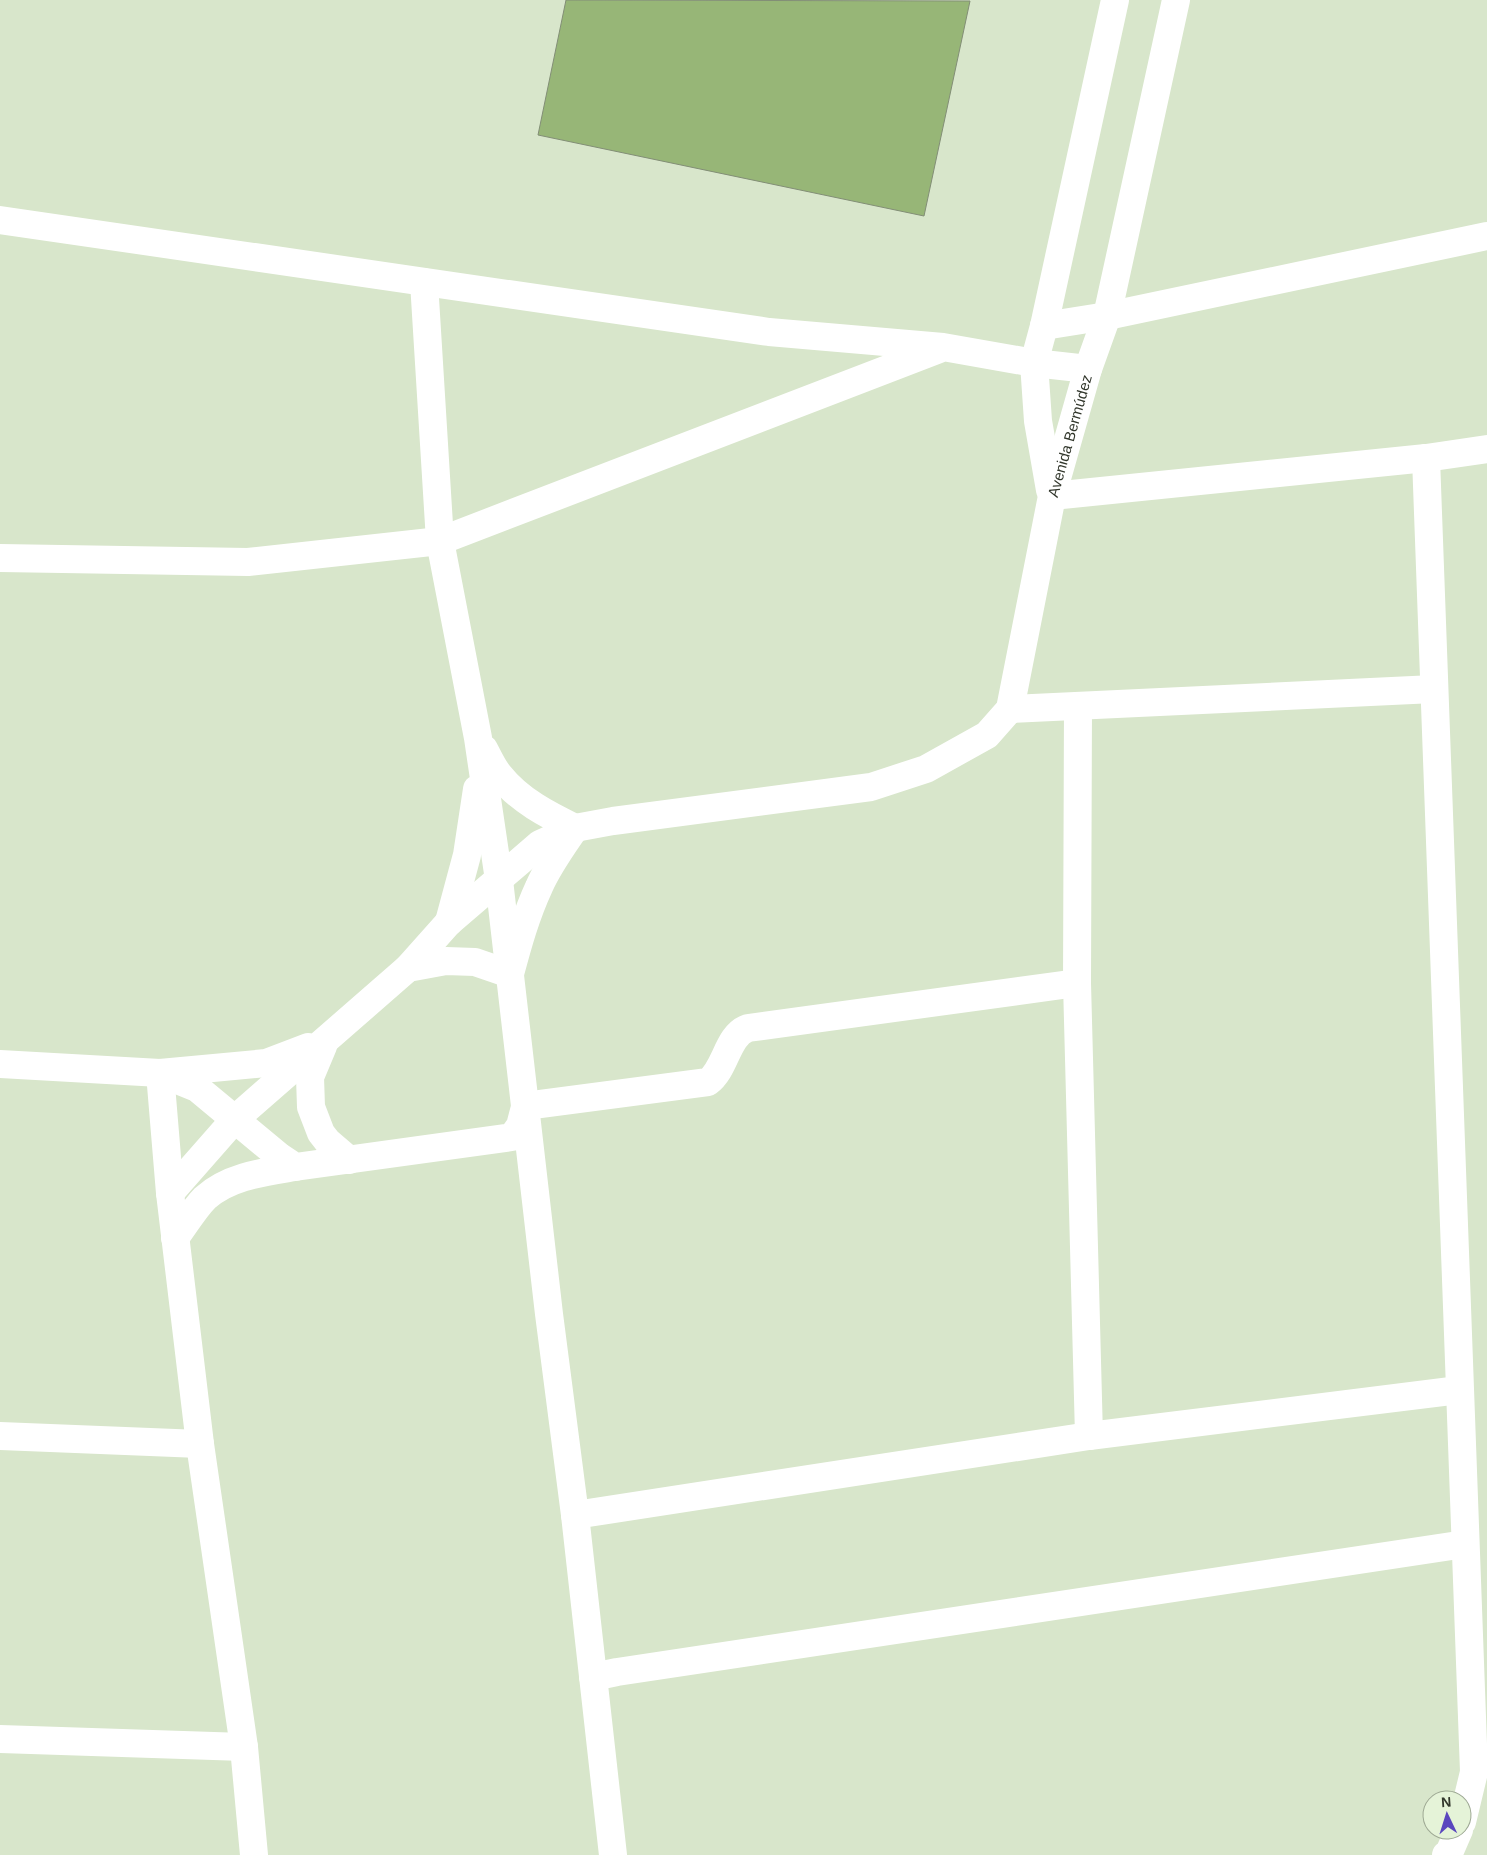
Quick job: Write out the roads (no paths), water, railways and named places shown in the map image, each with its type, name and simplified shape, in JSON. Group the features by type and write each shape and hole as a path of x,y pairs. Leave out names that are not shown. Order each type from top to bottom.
{"street":[{"name":"Avenida Bermúdez","path":"1052,496 1038,421 1034,363 1044,326 1115,0"},
{"name":"Avenida Bermúdez","path":"1052,496 1088,369 1107,316 1176,0"},
{"path":"0,220 769,332 943,347 1034,363 1088,369"},
{"path":"1044,326 1107,316 1487,236"},
{"path":"424,282 440,541 478,738 499,880 549,1314 575,1515 613,1855"},
{"path":"0,558 248,562 440,541 943,347"},
{"path":"170,1194 235,1119 408,968 449,922 540,844 575,828 614,821 871,787 926,769 987,735 1010,709 1052,496 1426,458 1487,449"},
{"path":"1426,458 1474,1772 1470,1790"},
{"path":"1010,709 1434,689"},
{"path":"1078,706 1077,983 1090,1436"},
{"path":"478,738 499,775 512,790 534,806 575,828"},
{"path":"449,922 467,855 477,787 478,738"},
{"path":"510,974 524,925 539,885 557,853 575,828"},
{"path":"408,968 446,961 475,962 510,974"},
{"path":"525,1106 708,1082 718,1073 741,1030 748,1028 1077,983"},
{"path":"0,1064 160,1073 266,1063 326,1040"},
{"path":"326,1040 310,1077 311,1107 321,1133 328,1142 349,1160"},
{"path":"160,1073 197,1088 280,1157 296,1167"},
{"path":"160,1073 175,1238 200,1444 244,1747 254,1855"},
{"path":"175,1238 205,1199 216,1190 241,1178 296,1167 512,1137 520,1126 525,1106"},
{"path":"575,1515 1090,1436 1459,1390"},
{"path":"0,1436 200,1444"},
{"path":"593,1678 617,1672 1465,1544"},
{"path":"0,1738 244,1747"},
{"path":"1446,1855 1449,1853 1454,1840"}]}
